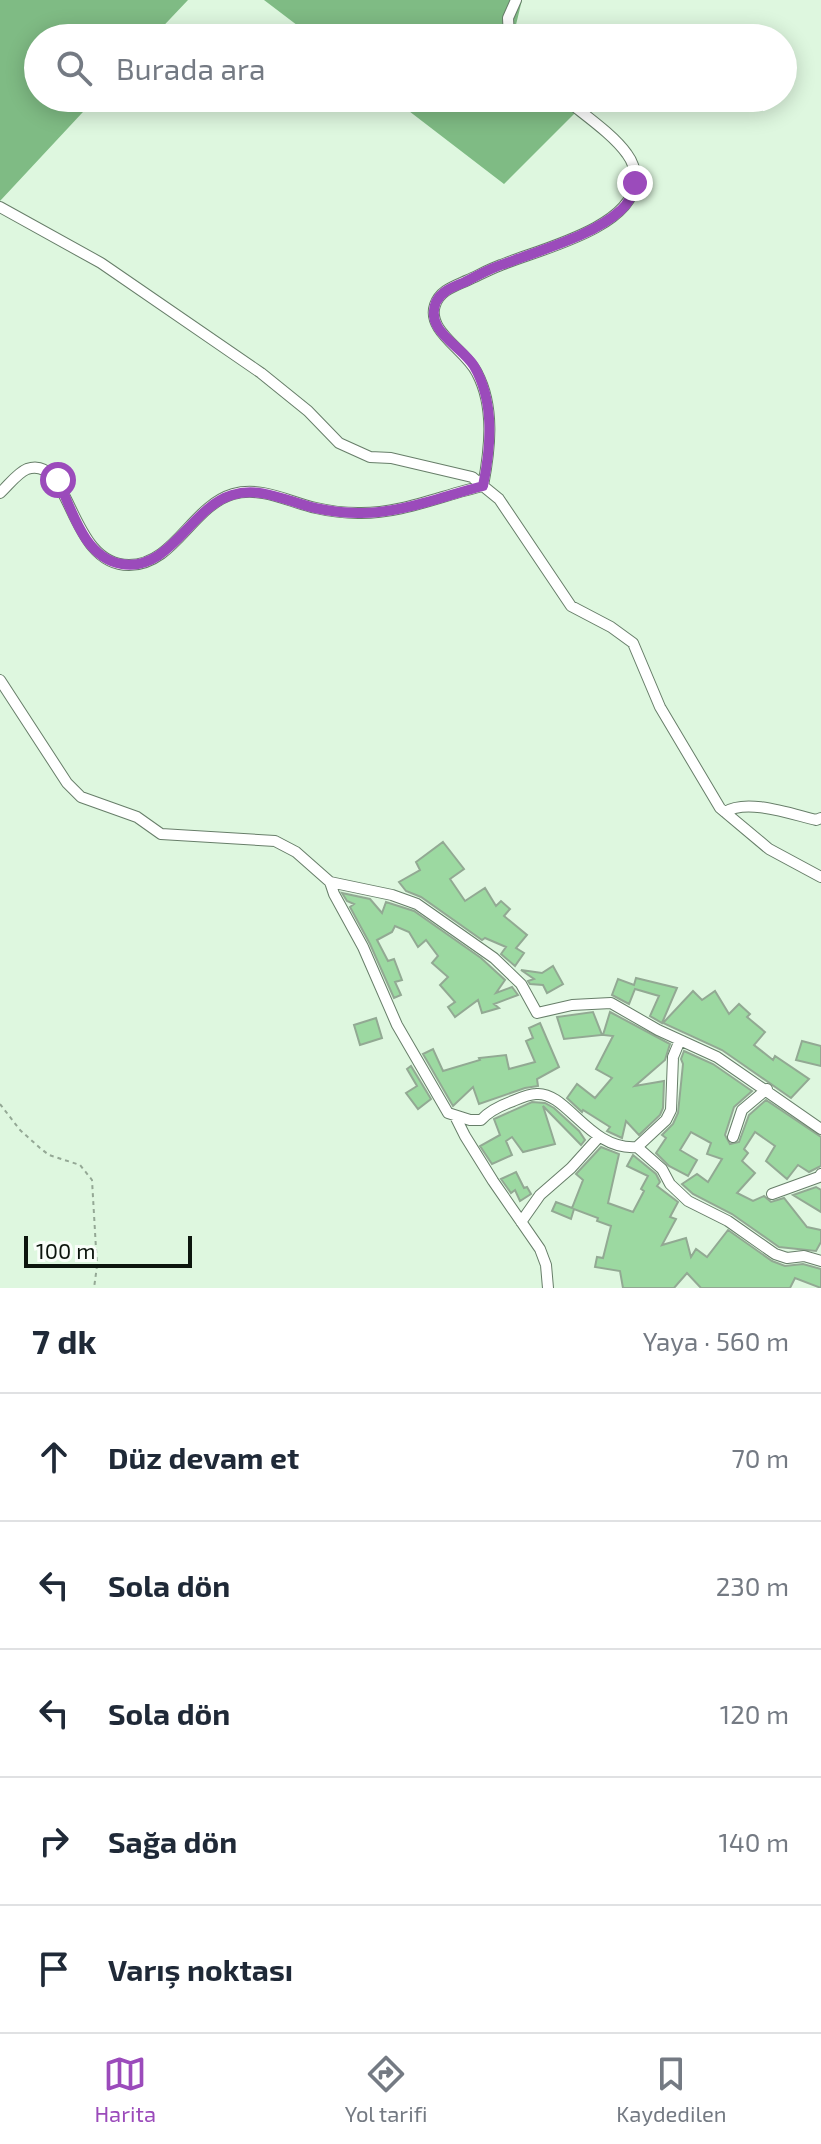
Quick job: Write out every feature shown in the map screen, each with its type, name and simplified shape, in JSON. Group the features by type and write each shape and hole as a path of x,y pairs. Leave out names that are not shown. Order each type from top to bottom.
{"street":[{"path":"508,24 516,0"},
{"path":"483,486 489,458 486,397 479,376 467,356 436,326 434,313 437,301 449,289 500,265 571,240 615,215 626,204 633,191 633,167 626,151 580,112"},
{"path":"0,207 101,263 249,365 308,411 339,443 370,457 391,458 472,477 499,499 571,606 611,627 633,643 660,707 725,812 769,849 821,877"},
{"path":"0,493 23,471 39,468 50,472 58,480 79,528 93,547 107,559 132,565 155,558 205,512 234,494 261,493 318,509 382,513 483,486"},
{"path":"0,680 67,783 81,797 137,817 161,834 275,841 296,852 330,882 392,895 417,904 494,958 521,984 537,1013 572,1005 611,1003 717,1057 821,1129"},
{"path":"725,812 747,805 816,820 821,818"},
{"path":"330,882 397,1025 448,1113 481,1120 511,1101 539,1093 553,1098 599,1137 623,1148 637,1147 666,1120 671,1110 673,1057 680,1040"},
{"path":"733,1137 742,1110 767,1089"},
{"path":"455,1116 493,1181 540,1249 546,1265 548,1288"},
{"path":"521,1222 540,1195 571,1168 599,1137"},
{"path":"637,1147 662,1169 670,1184 688,1201 728,1221 775,1254 821,1261"},
{"path":"772,1194 821,1174"}],"path":[{"path":"0,1104 20,1130 40,1148 49,1155 80,1165 92,1180 97,1266 94,1288"}],"green space":[{"path":"0,0 188,0 165,24 24,24 24,112 83,112 0,201"},
{"path":"264,0 522,0 516,24 296,24"},
{"path":"410,112 576,112 504,184"}],"building":[{"path":"443,842 464,869 450,879 465,901 485,888 496,906 501,901 510,909 504,916 527,935 516,948 524,953 515,966 501,954 506,947 485,938 482,940 421,897 406,891 399,882 420,870 416,862"},
{"path":"342,893 370,899 382,913 386,902 414,911 481,958 505,980 496,993 512,987 518,995 494,1004 499,1008 482,1013 478,1000 455,1017 448,1007 455,1002 440,985 448,977 432,963 438,956 426,940 418,947 409,932 395,926 392,932 377,940 388,961 394,959 402,980 395,982 401,995 394,998 350,907 354,904 347,901"},
{"path":"553,966 563,984 547,993 543,985 530,984 528,981 534,979 521,970 542,973"},
{"path":"636,978 677,988 662,1023 650,1016 659,996 635,989 629,1004 612,995 618,979 634,985"},
{"path":"693,991 702,1000 715,991 729,1014 739,1004 750,1014 747,1017 765,1032 754,1045 773,1060 775,1056 809,1079 791,1098 722,1050 663,1023"},
{"path":"593,1012 602,1035 564,1039 557,1017"},
{"path":"610,1012 670,1044 665,1060 635,1086 664,1081 660,1115 639,1135 626,1121 622,1138 607,1131 610,1127 582,1112 567,1098 577,1084 595,1098 612,1078 596,1069 613,1036 603,1035"},
{"path":"376,1018 382,1038 360,1045 354,1025"},
{"path":"540,1023 559,1067 537,1079 538,1086 479,1104 473,1087 453,1106 423,1054 433,1049 443,1071 479,1058 506,1055 509,1069 535,1062 526,1041 533,1038 529,1028"},
{"path":"802,1041 821,1046 821,1066 796,1060"},
{"path":"684,1051 713,1064 752,1091 734,1107 725,1135 730,1144 739,1142 749,1115 766,1100 821,1137 821,1166 809,1172 798,1165 787,1179 766,1161 775,1146 755,1132 744,1149 748,1153 742,1161 755,1173 737,1193 753,1201 764,1196 771,1202 784,1198 807,1227 821,1230 821,1242 816,1251 779,1247 682,1184 697,1174 708,1182 722,1159 707,1154 711,1143 691,1132 680,1150 697,1160 688,1176 669,1166 656,1153 666,1138 662,1135 673,1124 678,1113"},
{"path":"411,1066 431,1099 418,1109 406,1093 417,1086 407,1069"},
{"path":"532,1102 545,1103 554,1108 585,1140 581,1145 543,1106 555,1144 523,1152 512,1137 506,1141 512,1155 492,1164 480,1146 500,1135 494,1119"},
{"path":"601,1147 619,1154 608,1203 633,1212 644,1191 641,1189 648,1176 627,1166 633,1155 656,1174 660,1182 657,1186 678,1202 670,1217 676,1219 662,1245 686,1238 691,1257 696,1249 707,1257 728,1230 772,1261 785,1266 803,1264 821,1269 821,1288 795,1278 790,1288 701,1288 687,1273 674,1288 623,1288 620,1271 595,1267 597,1257 603,1258 611,1226 574,1209 571,1219 552,1211 556,1202 572,1208 583,1180 576,1174"},
{"path":"516,1172 524,1188 527,1187 531,1194 520,1201 515,1190 511,1193 501,1179"},
{"path":"816,1187 821,1190 821,1212 793,1195"}],"route":[{"path":"58,480 79,528 93,547 107,559 124,565 140,564 155,558 212,506 234,494 261,493 318,509 382,513 483,486 489,458 486,397 479,376 467,356 436,326 434,313 437,301 449,289 500,265 571,240 615,215 626,204 635,183"}]}
